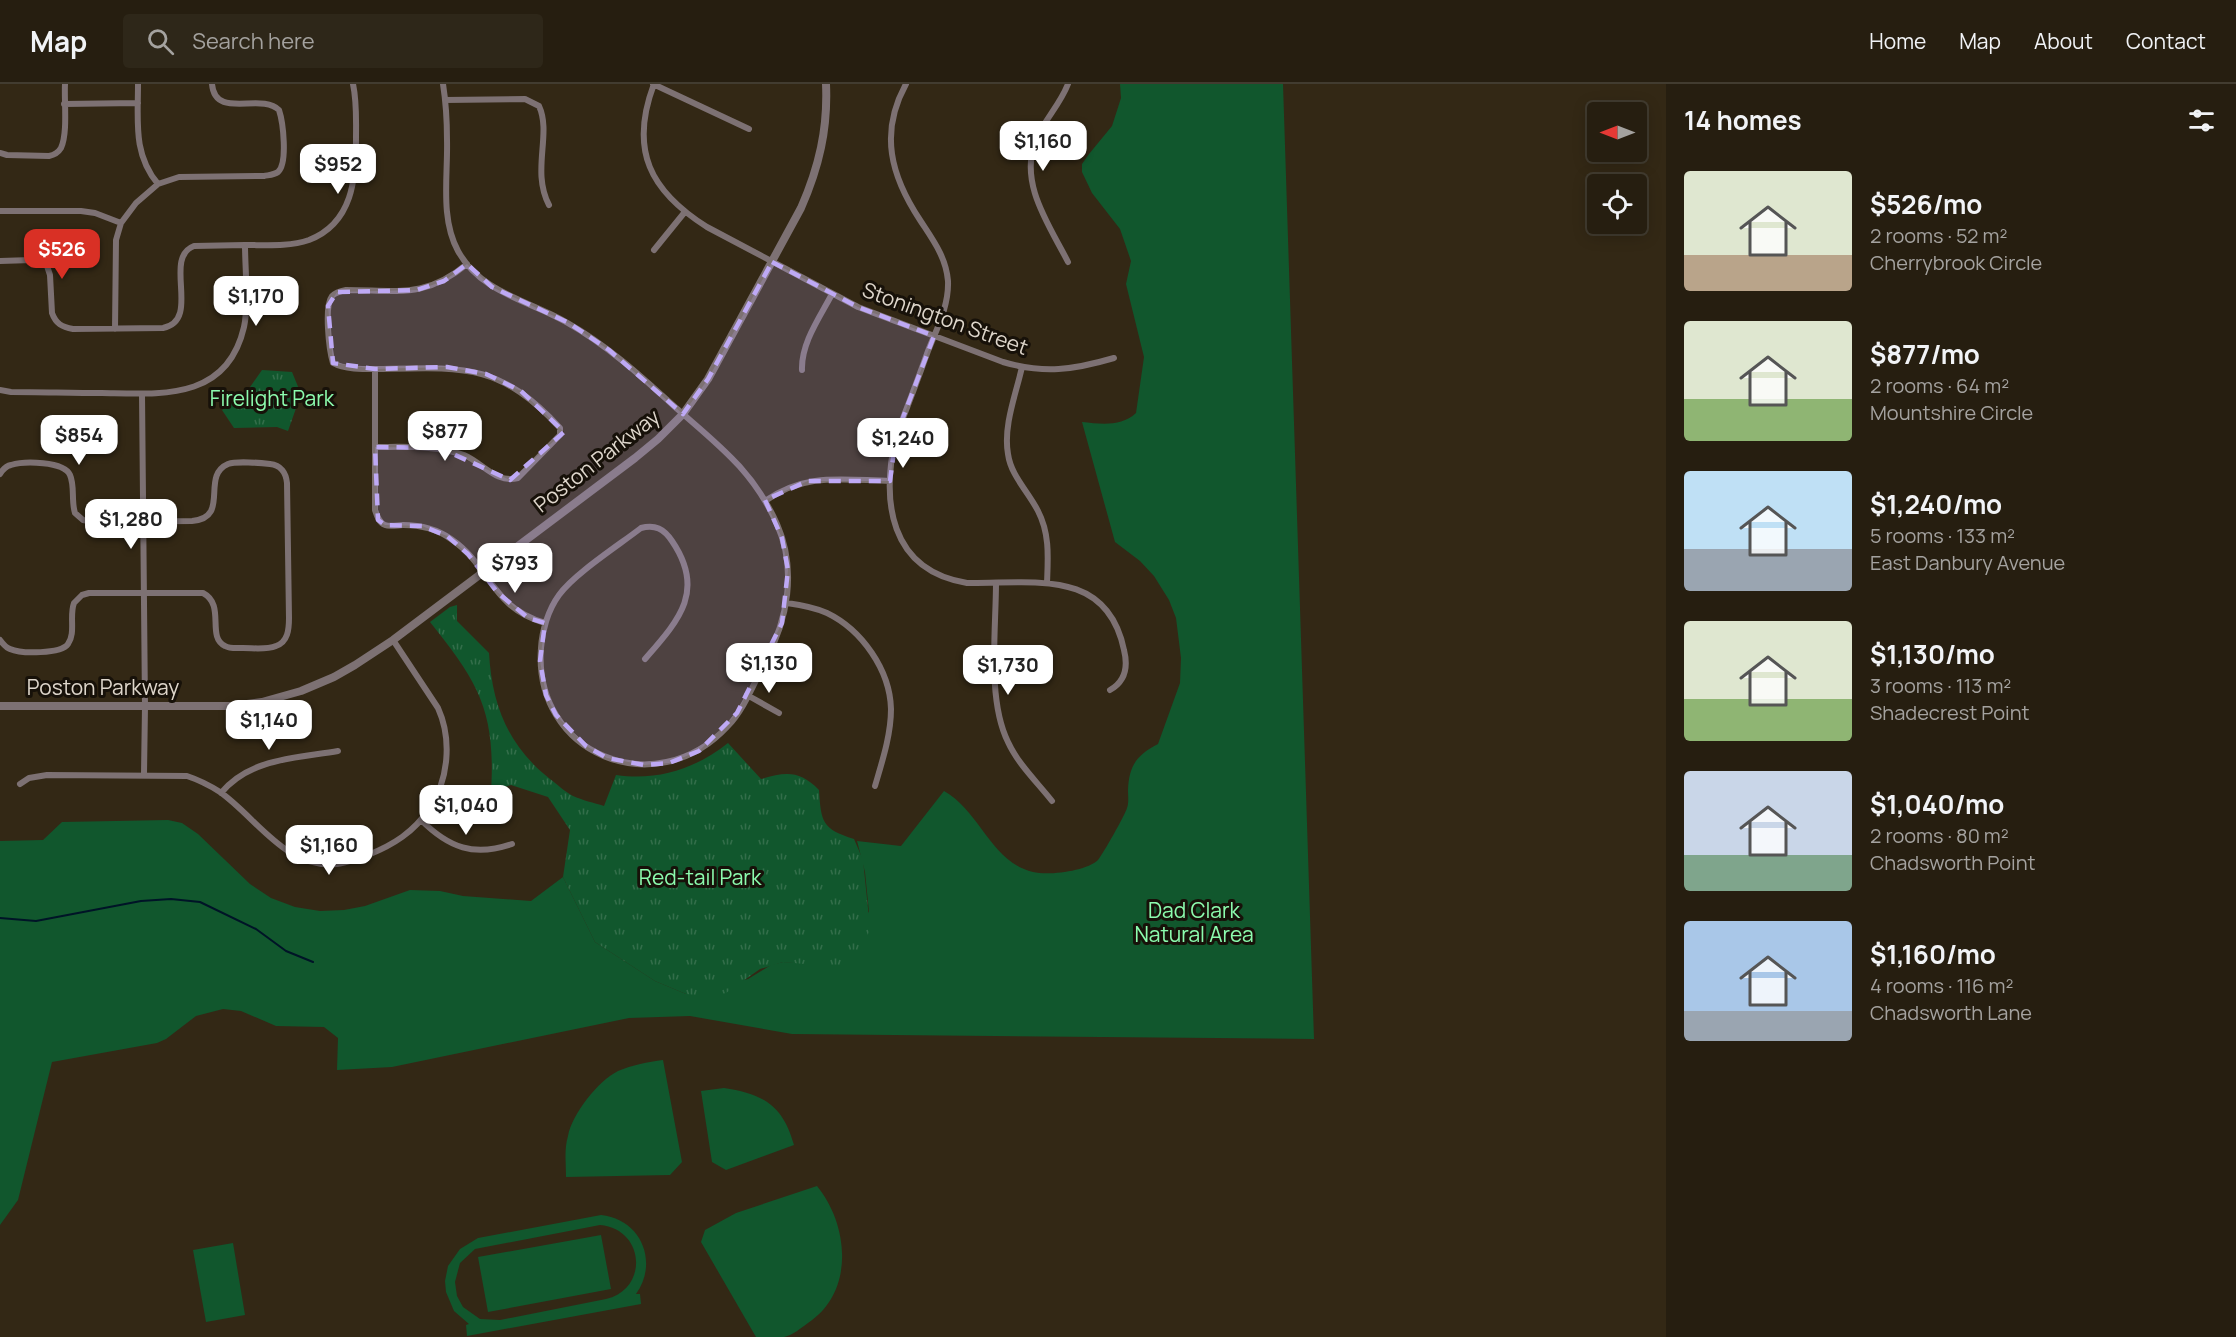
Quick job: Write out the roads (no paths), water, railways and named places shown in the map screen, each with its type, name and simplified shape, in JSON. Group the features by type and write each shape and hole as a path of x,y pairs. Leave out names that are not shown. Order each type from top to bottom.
{"street":[{"path":"0,153 49,156 57,153 63,138 64,84"},
{"path":"138,84 140,153 148,172 158,184"},
{"path":"115,328 114,250 120,223 136,203 158,184 166,181 189,177 264,176 276,173 281,167 283,129 279,110 267,104 231,104 221,101 215,96 212,84"},
{"path":"0,261 32,260 47,266 50,275 52,313 61,327 163,328 174,324 180,311 182,257 189,248 194,246 285,245 309,240 323,232 340,216 354,188 357,105 353,84"},
{"path":"443,84 449,225 458,251 467,264 492,287 569,323 609,350 730,454 765,501 777,525 785,550 788,570 787,603 775,643 728,726 708,744 690,755 669,763 631,764 607,758 586,746 570,733 550,705 542,683 540,661 545,623 558,596 575,579 641,528 650,526 668,533 682,557 688,574 688,590 682,613 645,659"},
{"path":"653,84 749,129"},
{"name":"Stonington Street","path":"653,84 643,122 648,161 659,186 684,213 707,227 858,307 1022,367 1063,370 1114,358"},
{"name":"Poston Parkway","path":"0,706 232,706 276,699 334,677 393,640 635,458 683,414 708,379 801,208 813,181 824,140 827,109 826,84"},
{"path":"906,84 894,112 891,151 897,179 904,194 939,249 945,263 947,298 896,436 891,456 891,508 895,528 902,543 917,561 936,574 954,581 1047,583 1066,585 1084,591 1107,610 1122,637 1126,670 1122,681 1110,690"},
{"path":"1068,84 1059,104 1041,129 1033,149 1030,174 1034,190 1068,262"},
{"path":"445,100 525,99 539,106 543,120 540,178 549,205"},
{"path":"64,104 138,103"},
{"path":"1006,141 1033,149"},
{"path":"0,211 81,211 95,213 120,223"},
{"path":"654,250 684,213"},
{"path":"0,390 169,393 195,387 213,377 232,356 239,342 245,319 245,245"},
{"path":"375,447 440,448 472,459 501,479 510,480 518,478 560,435 560,428 544,410 521,391 486,374 447,367 375,369 338,366 333,363 329,352 328,306 331,297 337,292 346,290 417,291 444,281 467,264"},
{"path":"802,370 804,349 832,294"},
{"path":"1022,367 1008,432 1007,449 1013,471 1037,509 1046,530 1047,583"},
{"path":"375,369 375,510 378,520 385,525 422,526 447,536 459,544 507,603 528,618 545,623"},
{"path":"142,394 144,774"},
{"path":"0,474 8,466 14,464 58,465 64,468 71,476 72,504 75,513 78,517 94,522 192,521 203,519 213,507 216,475 219,470 228,464 274,464 281,468 286,478 289,627 284,642 266,648 224,646 217,637 214,605 208,596 197,592 89,593 78,598 72,608 71,638 66,647 59,651 19,652 8,649 0,640"},
{"path":"765,501 793,485 808,481 890,481"},
{"path":"996,583 995,687 999,717 1013,751 1052,801"},
{"path":"787,603 809,606 825,612 849,627 865,643 882,671 891,710 889,730 875,786"},
{"path":"20,784 29,778 47,775 187,776 202,781 221,793 284,850 304,860 321,864 344,863 385,849 407,834 421,820 435,799 443,778 446,756 443,719 438,708 393,640"},
{"path":"747,695 779,714"},
{"path":"221,793 235,779 251,769 265,764 338,751"},
{"path":"421,820 441,838 463,848 480,851 512,844"}],"waterway":[{"path":"0,918 36,921 141,901 171,899 200,902 256,929 286,951 313,962"}],"park label":[{"name":"Firelight Park","path":"272,399"},
{"name":"Red-tail Park","path":"700,878"},
{"name":"Dad Clark Natural Area","path":"1194,923"}]}
